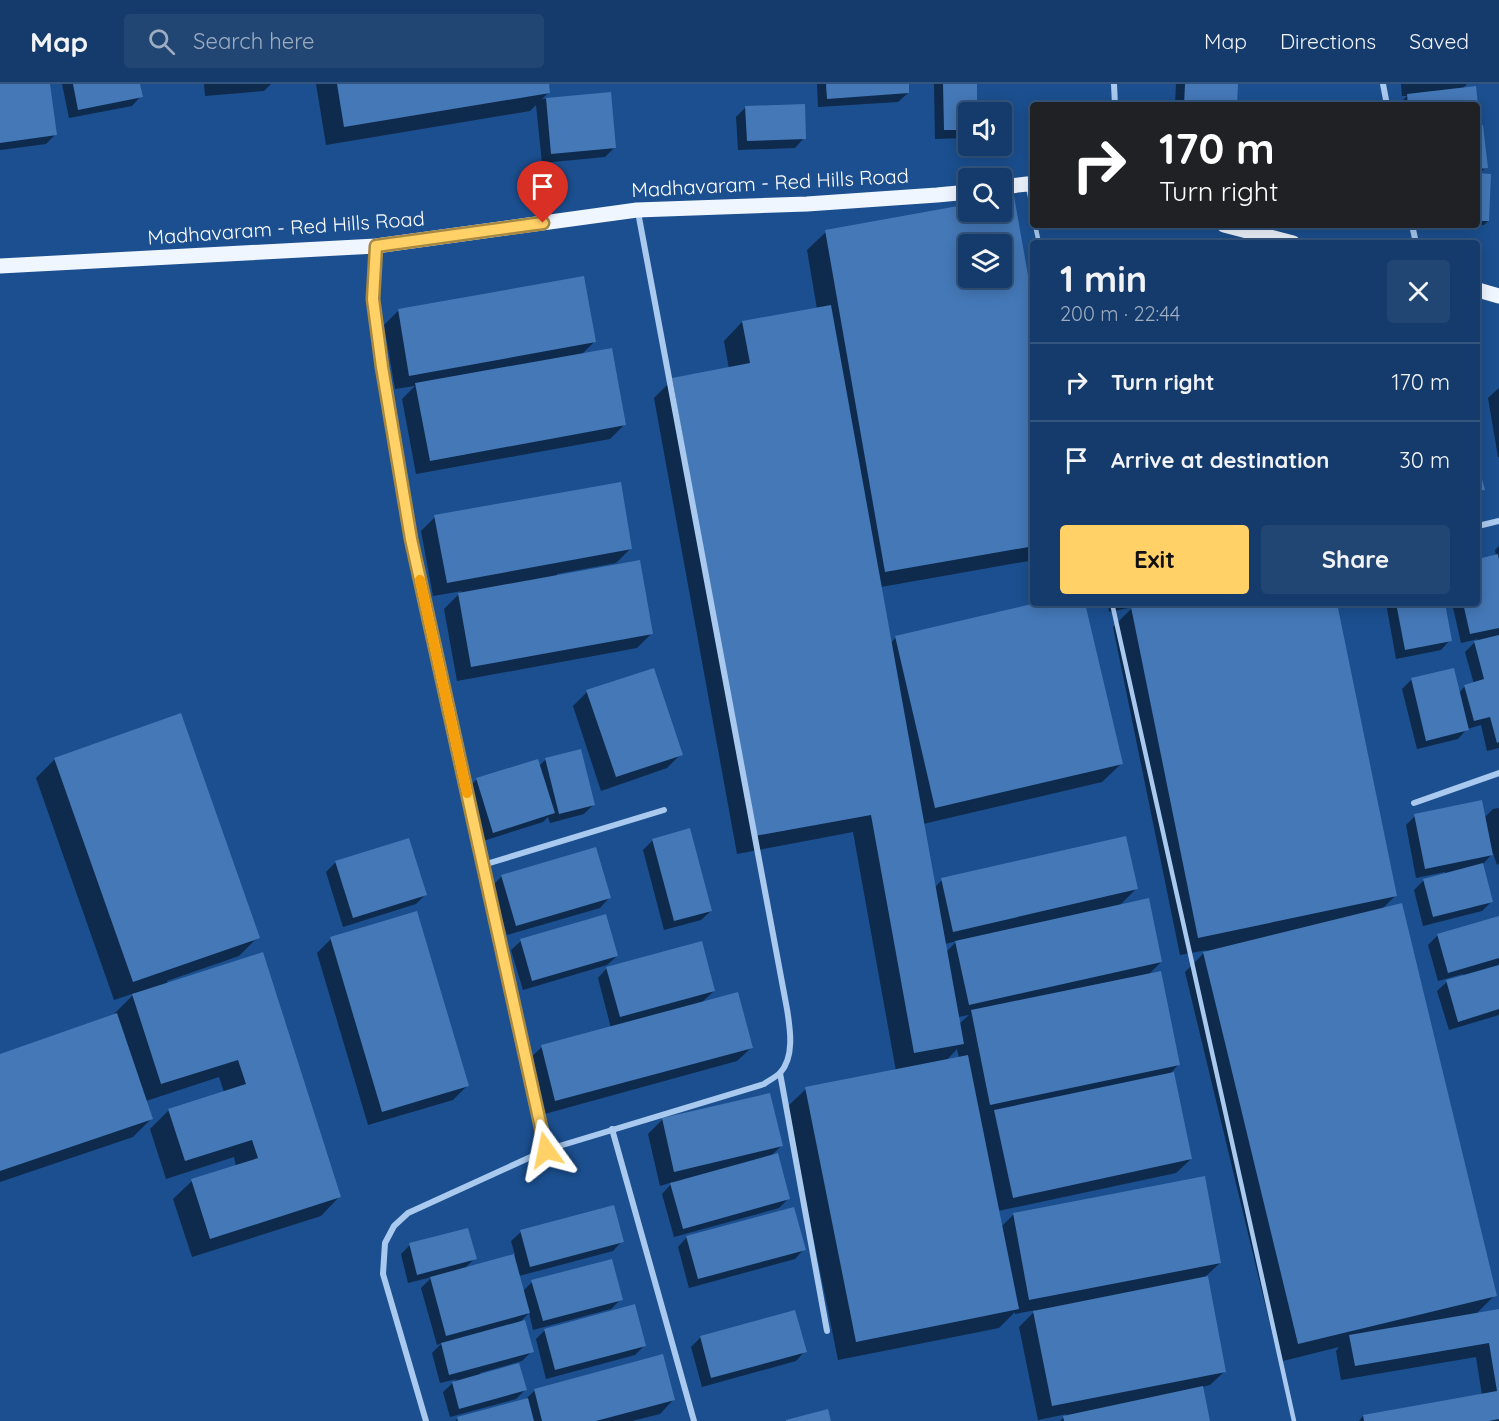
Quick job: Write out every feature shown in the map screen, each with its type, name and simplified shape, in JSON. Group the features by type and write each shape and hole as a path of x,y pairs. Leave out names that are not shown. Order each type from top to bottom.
{"main road":[{"path":"1012,187 1030,185"},
{"name":"Madhavaram - Red Hills Road","path":"0,266 376,246 638,210 807,204 958,193"},
{"path":"1236,228 1282,240"},
{"path":"1480,291 1499,296"}],"street":[{"path":"1113,84 1115,102"},
{"path":"1383,84 1386,102"},
{"path":"426,1421 383,1274 385,1243 394,1226 408,1213 546,1150 764,1084 780,1073 788,1058 791,1036 787,1009 638,210"},
{"path":"376,246 373,299 411,539 546,1150"},
{"path":"1480,526 1499,521"},
{"path":"1414,803 1499,773"},
{"path":"483,865 664,810"},
{"path":"780,1073 827,1331"},
{"path":"612,1129 694,1421"}],"lane":[{"path":"1113,606 1294,1421"}],"building":[{"path":"0,84 50,84 57,135 0,143"},
{"path":"73,84 140,84 143,97 78,110"},
{"path":"337,84 549,84 550,93 344,127"},
{"path":"826,84 909,84 909,93 827,99"},
{"path":"943,84 977,84 977,102 958,102 958,130 944,130"},
{"path":"1185,84 1238,84 1237,102 1184,102"},
{"path":"1476,86 1478,102 1408,102 1407,94"},
{"path":"611,92 616,148 551,154 546,98"},
{"path":"805,104 806,139 747,141 745,106"},
{"path":"1480,125 1483,125 1488,168 1480,169"},
{"path":"1480,173 1491,174 1489,221 1480,221"},
{"path":"1012,196 1014,196 1030,286 1030,547 885,572 825,230 958,206 958,222 1012,222"},
{"path":"584,276 596,342 409,376 398,309"},
{"path":"831,305 964,1044 914,1053 871,815 755,836 672,378 750,363 742,321"},
{"path":"612,348 626,425 430,461 415,383"},
{"path":"1480,471 1485,490 1480,491"},
{"path":"621,482 632,549 447,583 434,515"},
{"path":"1498,554 1499,628 1470,634 1464,606 1480,606 1480,558"},
{"path":"640,560 653,634 471,667 458,593"},
{"path":"1030,604 1086,606 1123,764 935,808 895,636"},
{"path":"1338,606 1397,896 1198,938 1131,607"},
{"path":"1397,606 1446,606 1452,641 1405,650"},
{"path":"1499,635 1499,742 1497,743 1490,717 1474,721 1464,685 1484,679 1474,641"},
{"path":"654,668 683,755 616,777 586,690"},
{"path":"1454,668 1469,730 1426,741 1411,678"},
{"path":"181,713 260,938 133,982 54,758"},
{"path":"581,749 595,805 559,814 545,758"},
{"path":"538,759 555,813 493,833 476,778"},
{"path":"1482,800 1493,855 1425,869 1414,814"},
{"path":"690,828 712,911 674,921 652,839"},
{"path":"1126,836 1138,889 953,932 941,878"},
{"path":"409,838 427,895 353,918 335,861"},
{"path":"596,847 611,898 516,926 501,875"},
{"path":"1483,863 1493,902 1433,917 1423,879"},
{"path":"1149,898 1162,962 969,1005 955,941"},
{"path":"1402,903 1497,1296 1298,1344 1203,952"},
{"path":"417,911 469,1086 382,1112 330,937"},
{"path":"606,914 618,956 532,981 520,939"},
{"path":"1499,916 1499,958 1448,973 1437,934"},
{"path":"702,941 715,991 620,1017 606,967"},
{"path":"263,952 341,1197 210,1239 191,1179 258,1158 252,1140 185,1161 168,1109 246,1084 238,1060 161,1084 132,994"},
{"path":"1499,965 1499,1009 1458,1022 1446,980"},
{"path":"1161,971 1180,1065 990,1105 971,1010"},
{"path":"738,992 753,1048 555,1101 541,1045"},
{"path":"117,1013 153,1119 0,1171 0,1054"},
{"path":"968,1055 1019,1309 856,1342 805,1087"},
{"path":"1174,1072 1192,1159 1013,1198 994,1110"},
{"path":"770,1093 783,1146 674,1172 662,1118"},
{"path":"778,1153 790,1199 683,1229 670,1183"},
{"path":"1205,1176 1221,1263 1029,1300 1013,1213"},
{"path":"614,1205 624,1242 530,1267 520,1230"},
{"path":"794,1207 806,1250 698,1279 686,1236"},
{"path":"468,1228 477,1259 417,1275 409,1243"},
{"path":"514,1254 530,1313 446,1336 430,1277"},
{"path":"612,1259 623,1300 543,1321 531,1280"},
{"path":"1208,1276 1226,1372 1052,1406 1033,1311"},
{"path":"635,1304 646,1346 555,1370 544,1329"},
{"path":"1499,1309 1499,1419 1489,1421 1364,1421 1363,1415 1497,1391 1489,1343 1355,1366 1349,1335"},
{"path":"795,1310 807,1352 711,1378 700,1336"},
{"path":"525,1320 534,1352 449,1375 441,1343"},
{"path":"663,1354 675,1400 596,1421 542,1421 534,1389"},
{"path":"519,1363 527,1390 459,1409 452,1382"},
{"path":"1203,1386 1210,1421 1064,1421 1063,1416"},
{"path":"528,1398 534,1421 458,1421 457,1417"},
{"path":"828,1409 831,1421 786,1421 786,1420"}],"slow traffic":[{"path":"420,580 467,793"}],"route":[{"path":"543,223 376,246 373,299 411,539 546,1150"}]}
